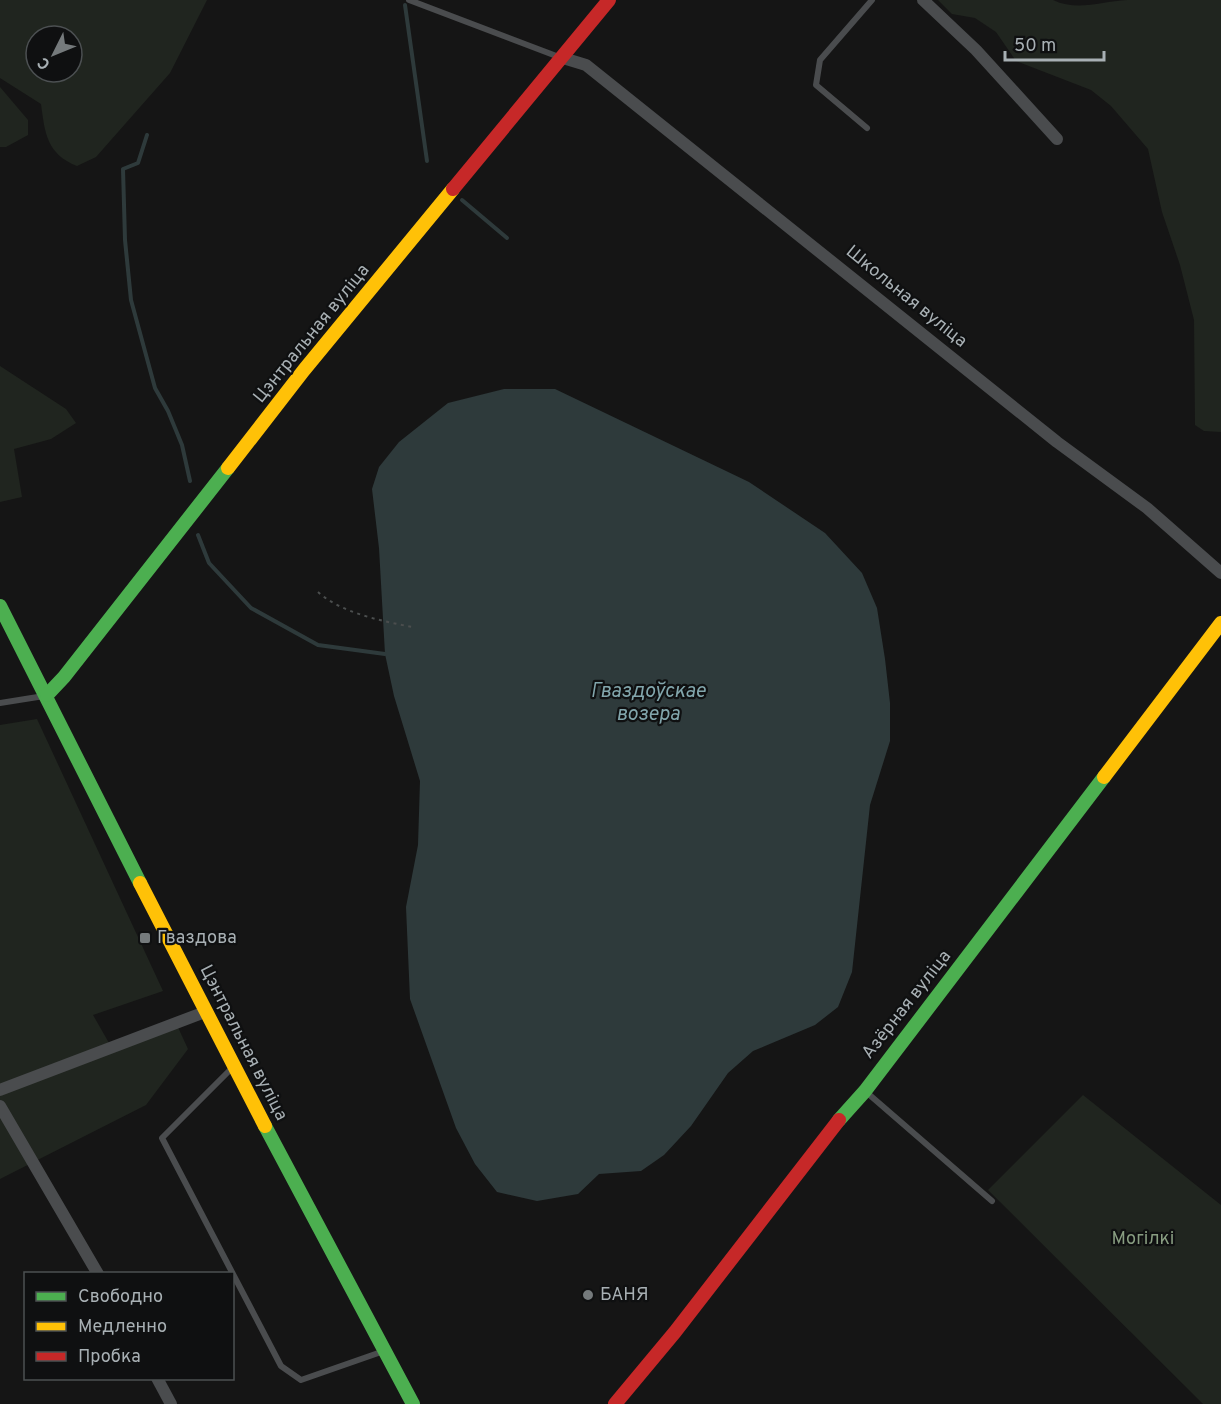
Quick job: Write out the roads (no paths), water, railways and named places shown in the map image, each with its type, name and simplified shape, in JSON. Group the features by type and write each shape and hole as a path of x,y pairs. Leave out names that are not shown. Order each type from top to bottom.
{"street":[{"name":"Цэнтральная вуліца","path":"47,695 64,678 304,370 609,0"},
{"path":"922,0 976,50 1057,139"},
{"name":"Школьная вуліца","path":"563,58 586,65 1057,441 1147,508 1221,573"},
{"name":"Цэнтральная вуліца","path":"0,606 47,695 205,1012 413,1404"},
{"name":"Азёрная вуліца","path":"615,1404 675,1332 842,1116 865,1090 1221,623"},
{"path":"0,1090 205,1012"},
{"path":"0,1106 97,1272"},
{"path":"158,1380 171,1404"}],"lane":[{"path":"409,0 563,58"},
{"path":"867,128 816,85 820,60 872,0"},
{"path":"0,703 47,695"},
{"path":"232,1272 162,1138 233,1066"},
{"path":"865,1090 992,1201"},
{"path":"234,1276 281,1366 301,1380 384,1350"}],"water":[{"name":"Гваздоўскае возера","path":"504,389 555,389 749,482 825,533 862,573 877,608 890,703 890,741 870,805 852,972 838,1007 815,1025 753,1051 728,1073 691,1126 664,1155 641,1171 599,1174 578,1194 537,1201 497,1192 475,1164 456,1128 410,999 406,907 418,845 420,781 394,696 385,654 379,548 372,489 379,467 399,442 448,403"}],"waterway":[{"path":"405,5 427,161"},
{"path":"147,135 138,163 123,169 125,240 131,300 155,388 168,411 182,445 190,481"},
{"path":"462,200 507,238"},
{"path":"198,535 209,563 251,608 318,645 385,654"}],"place":[{"name":"Гваздова","path":"145,938"},
{"name":"БАНЯ","path":"588,1295"}],"park label":[{"name":"Могілкі","path":"1143,1239"}]}
